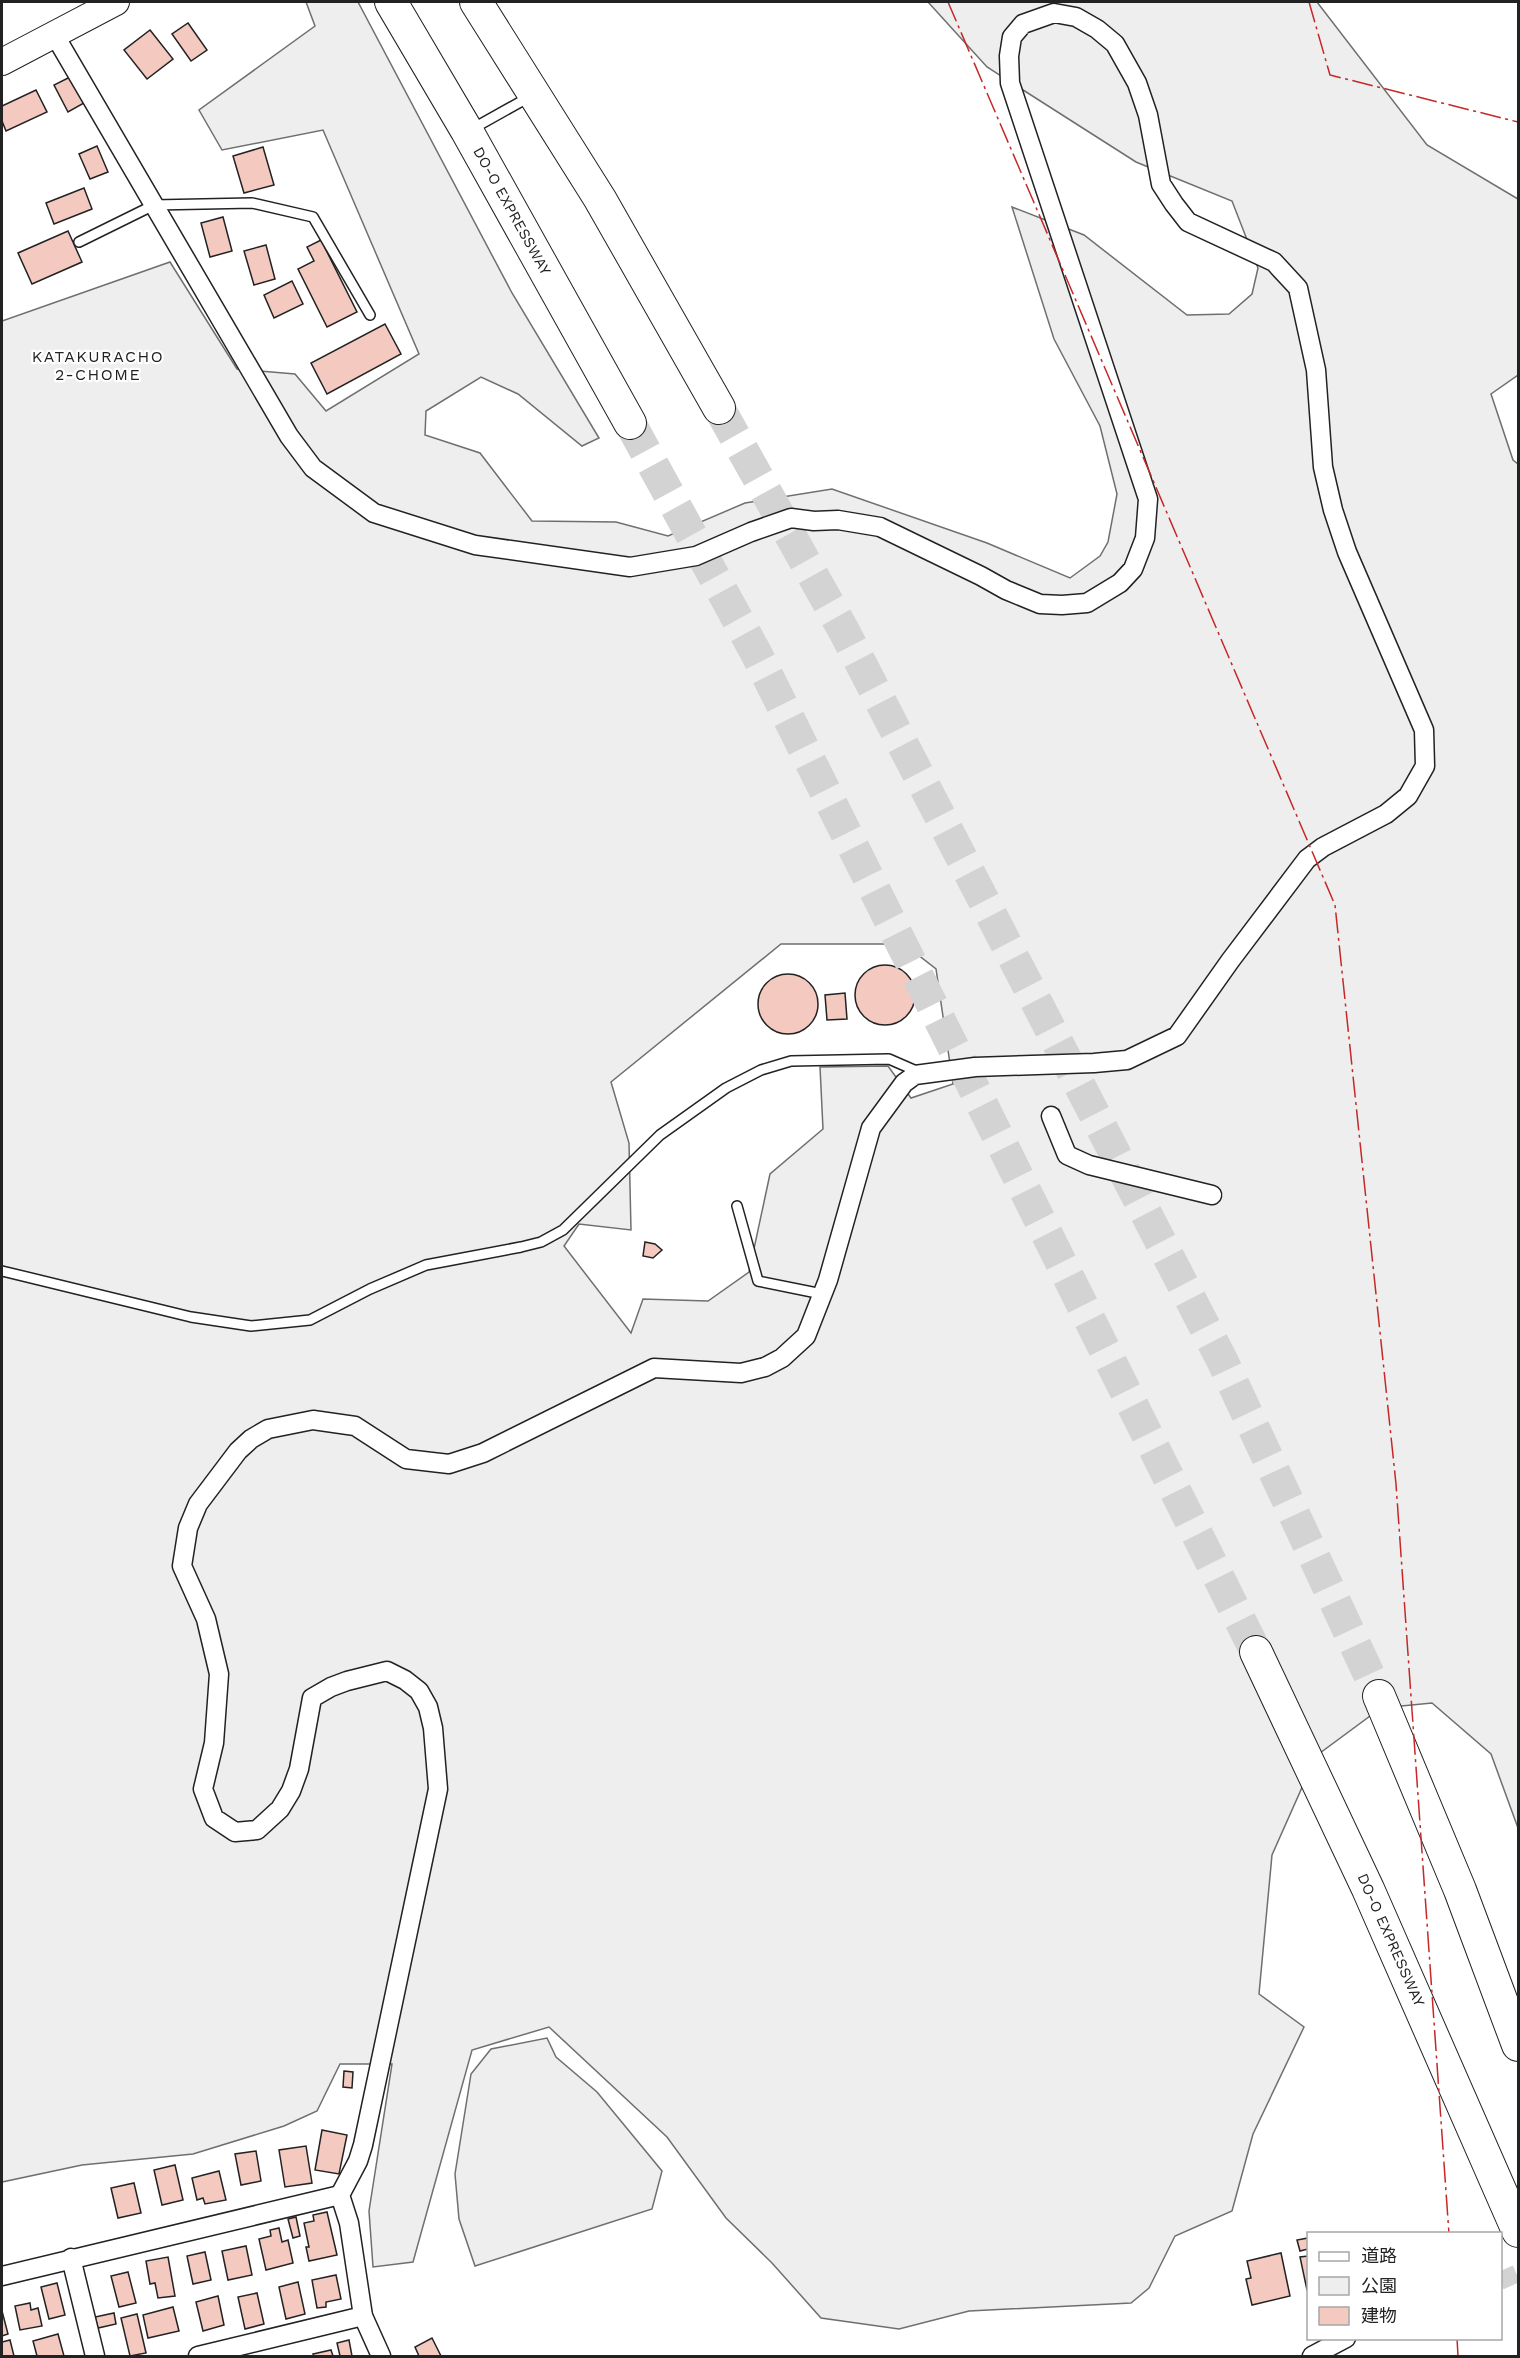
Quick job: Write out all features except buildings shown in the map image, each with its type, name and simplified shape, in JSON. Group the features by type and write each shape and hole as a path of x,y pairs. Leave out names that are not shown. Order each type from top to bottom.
{"highway":[{"name":"DO-O EXPRESSWAY","path":"391,2 467,131 630,423"},
{"path":"476,2 600,199 719,408"},
{"name":"DO-O EXPRESSWAY","path":"1256,1652 1368,1889 1518,2230"},
{"path":"1378,1696 1460,1890 1518,2045"}],"main road":[{"path":"2,62 116,2"}],"street":[{"path":"54,34 289,436 313,468 374,513 428,532 475,545 630,567 696,556 751,532 791,518 814,521 838,520 880,527 1006,590 1040,604 1062,605 1087,603 1120,583 1133,569 1145,538 1148,499 1010,83 1009,56 1012,37 1023,24 1054,12 1076,17 1115,44 1137,83 1148,115 1161,184 1188,222 1274,262 1298,288 1316,370 1323,467 1333,510 1360,583 1424,730 1425,766 1408,796 1380,819 1323,847 1307,859 1177,1036 1127,1060 975,1067 915,1075 904,1083 871,1128 822,1294 806,1336 782,1358 765,1367 741,1374 654,1368 483,1453 449,1464 406,1459 355,1426 313,1420 268,1429 251,1439 238,1451 198,1504 188,1528 182,1566 206,1619 219,1674 214,1743 202,1789 214,1818 235,1832 257,1830 280,1809 291,1791 299,1769 312,1698 331,1687 387,1671 405,1680 419,1691 428,1707 433,1728 438,1789 363,2145 358,2161 340,2195 349,2223 363,2316 381,2356"},
{"path":"1051,1116 1067,1155 1089,1165 1212,1195"},
{"path":"2,2276 340,2195"},
{"path":"71,2258 95,2356"},
{"path":"198,2356 363,2316"},
{"path":"1312,2356 1342,2340"}],"lane":[{"path":"467,131 535,93"},
{"path":"79,242 154,205 252,203 314,218 370,315"},
{"path":"2,1271 191,1317 251,1326 310,1320 370,1289 426,1265 541,1242 563,1230 660,1135 726,1088 761,1070 791,1061 889,1059 923,1074"},
{"path":"737,1206 758,1281 822,1294"}],"green space":[{"path":"306,2 358,2 512,293 599,438 582,446 518,394 481,377 426,411 425,435 480,453 532,521 616,522 668,536 745,503 832,489 987,543 1070,578 1100,556 1108,542 1117,494 1100,426 1054,339 1012,207 1084,235 1187,315 1229,314 1252,294 1258,268 1232,201 1136,162 987,67 928,2 1317,2 1427,145 1518,199 1518,375 1491,394 1513,460 1518,464 1518,1828 1491,1754 1432,1703 1381,1708 1316,1756 1272,1855 1259,1994 1304,2027 1253,2134 1232,2211 1175,2236 1149,2288 1131,2303 969,2311 899,2329 821,2318 772,2263 726,2218 667,2137 549,2027 472,2050 413,2262 373,2267 369,2211 392,2064 340,2064 317,2111 284,2126 193,2154 82,2165 2,2182 2,321 170,262 237,369 295,374 326,411 419,354 323,130 222,150 199,110 315,26","holes":["781,944 904,944 936,969 953,1084 911,1098 888,1066 820,1067 823,1129 770,1174 749,1272 708,1301 643,1299 631,1333 564,1246 579,1224 631,1230 629,1143 611,1082"]},
{"path":"547,2038 556,2057 597,2092 662,2171 652,2209 475,2266 459,2219 455,2174 471,2074 491,2049"}],"tunnel":[{"path":"719,408 844,631 1222,1360 1379,1696"},
{"path":"630,423 756,653 1256,1652"},
{"path":"1502,2280 1518,2273"}],"power":[{"path":"948,2 1335,905 1396,1484 1449,2232"},
{"path":"1309,2 1330,75 1518,122"},
{"path":"1457,2340 1458,2356"}],"district":[{"name":"KATAKURACHO 2-CHOME","path":"98,365"}]}
